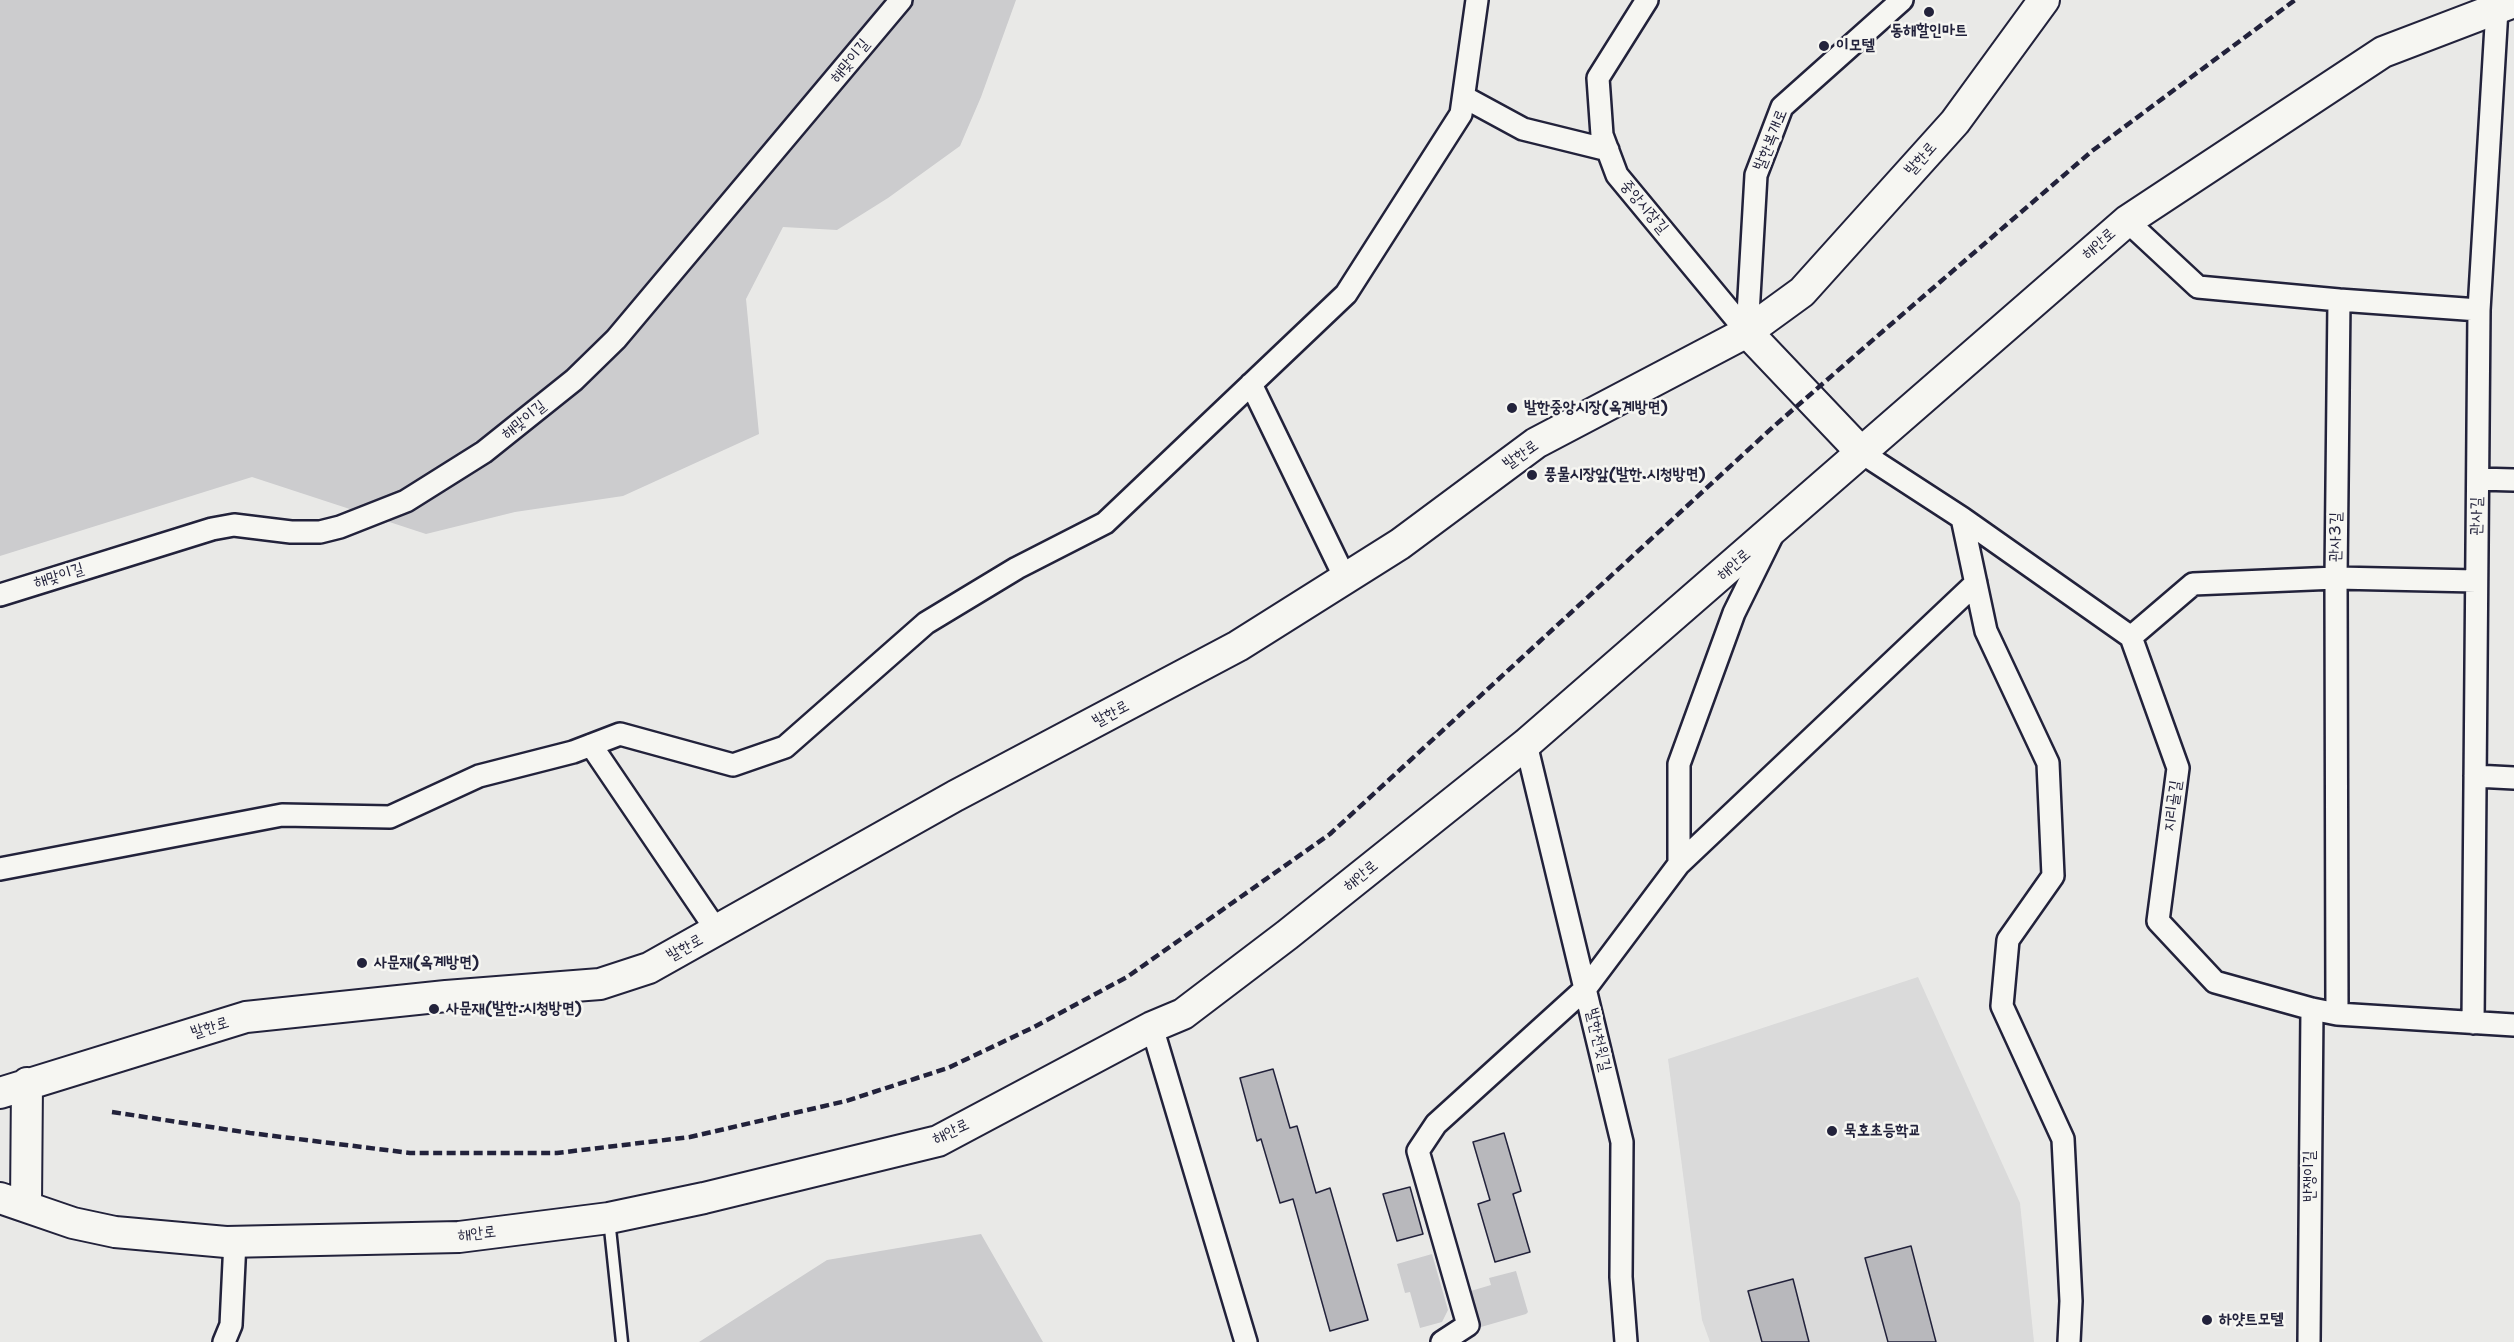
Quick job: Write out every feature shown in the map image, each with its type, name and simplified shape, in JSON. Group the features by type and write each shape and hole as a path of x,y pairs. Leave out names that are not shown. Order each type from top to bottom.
{"street":[{"name":"해맞이길","path":"0,595 234,525 291,532 320,532 340,527 406,501 484,452 574,380 615,339 902,0"},
{"path":"0,869 282,815 390,817 479,776 573,752 620,734 733,765 785,747 926,623 1017,568 1105,523 1346,294 1461,114 1477,0"},
{"name":"중앙시장길","path":"1647,0 1598,78 1602,135 1617,175 1748,332"},
{"name":"발한복개로","path":"1748,332 1756,175 1782,107 1902,0"},
{"name":"발한로","path":"13,1088 246,1017 446,996 600,984 649,968 954,796 1238,646 1400,544 1536,443 1748,332 1802,292 1955,122 2044,0"},
{"name":"해안로","path":"13,1201 73,1223 115,1232 235,1241 459,1237 609,1218 704,1198 938,1141 1152,1028 1183,1014 1287,936 1526,744 2127,221 2383,52 2506,6"},
{"name":"관사길","path":"2473,1023 2479,310 2506,6"},
{"path":"1464,97 1523,129 1608,150"},
{"path":"2127,221 2198,287 2479,310"},
{"name":"관사3길","path":"2337,1014 2336,578 2339,300"},
{"path":"1748,332 1863,453 1962,518 2131,637 2193,584 2336,578 2476,581"},
{"path":"1251,384 1345,578"},
{"path":"2478,479 2514,480"},
{"path":"1962,518 1986,631 2048,763 2053,876 2008,940 2002,1006 2064,1139 2071,1301 2069,1342"},
{"path":"1679,864 1679,764 1734,613 1776,528"},
{"path":"1442,1342 1468,1325 1418,1151 1436,1124 1586,988 1679,864 1976,584"},
{"name":"지리골길","path":"2131,637 2178,768 2158,921 2215,982 2337,1014 2514,1026"},
{"name":"발한천윗길","path":"1526,744 1622,1142 1621,1277 1626,1342"},
{"path":"591,745 717,931"},
{"path":"2475,776 2514,778"},
{"name":"반쟁이길","path":"2309,1342 2312,1009"},
{"path":"1152,1028 1246,1342"},
{"path":"13,1088 13,1201"},
{"path":"231,1336 235,1241"}],"lane":[{"path":"609,1218 622,1342"}],"shaded area":[{"path":"0,0 1016,0 981,97 960,146 888,198 837,230 783,227 746,299 759,434 623,496 515,512 426,534 252,477 0,556"},
{"name":"묵호초등학교","path":"1918,977 2020,1203 2034,1342 1710,1342 1702,1320 1668,1059"},
{"path":"981,1234 1043,1342 699,1342 827,1260"},
{"path":"1432,1254 1448,1310 1442,1322 1420,1328 1410,1292 1405,1293 1397,1264"},
{"path":"1516,1271 1528,1312 1481,1327 1472,1322 1464,1293 1491,1285 1489,1278"}],"building":[{"path":"1273,1069 1290,1128 1297,1126 1316,1193 1330,1188 1368,1320 1330,1331 1293,1199 1280,1203 1261,1139 1257,1141 1240,1078"},
{"path":"1504,1133 1521,1191 1513,1194 1530,1252 1495,1262 1478,1204 1490,1200 1473,1142"},
{"path":"1410,1187 1423,1234 1397,1241 1383,1194"},
{"path":"1911,1246 1936,1342 1888,1342 1865,1258"},
{"path":"1793,1279 1809,1342 1762,1342 1748,1291"}],"railway":[{"path":"112,1112 250,1133 410,1153 557,1153 690,1137 846,1101 948,1068 1034,1027 1127,977 1330,834 1773,427 1882,332 2092,151 2295,0"}],"place":[{"name":"동해할인마트","path":"1929,12"},
{"name":"이모텔","path":"1824,46"},
{"name":"발한중앙시장(옥계방면)","path":"1512,408"},
{"name":"풍물시장앞(발한.시청방면)","path":"1532,475"},
{"name":"사문재(옥계방면)","path":"362,963"},
{"name":"사문재(발한.시청방면)","path":"434,1009"},
{"name":"묵호초등학교","path":"1832,1131"},
{"name":"하얏트모텔","path":"2207,1320"}]}
